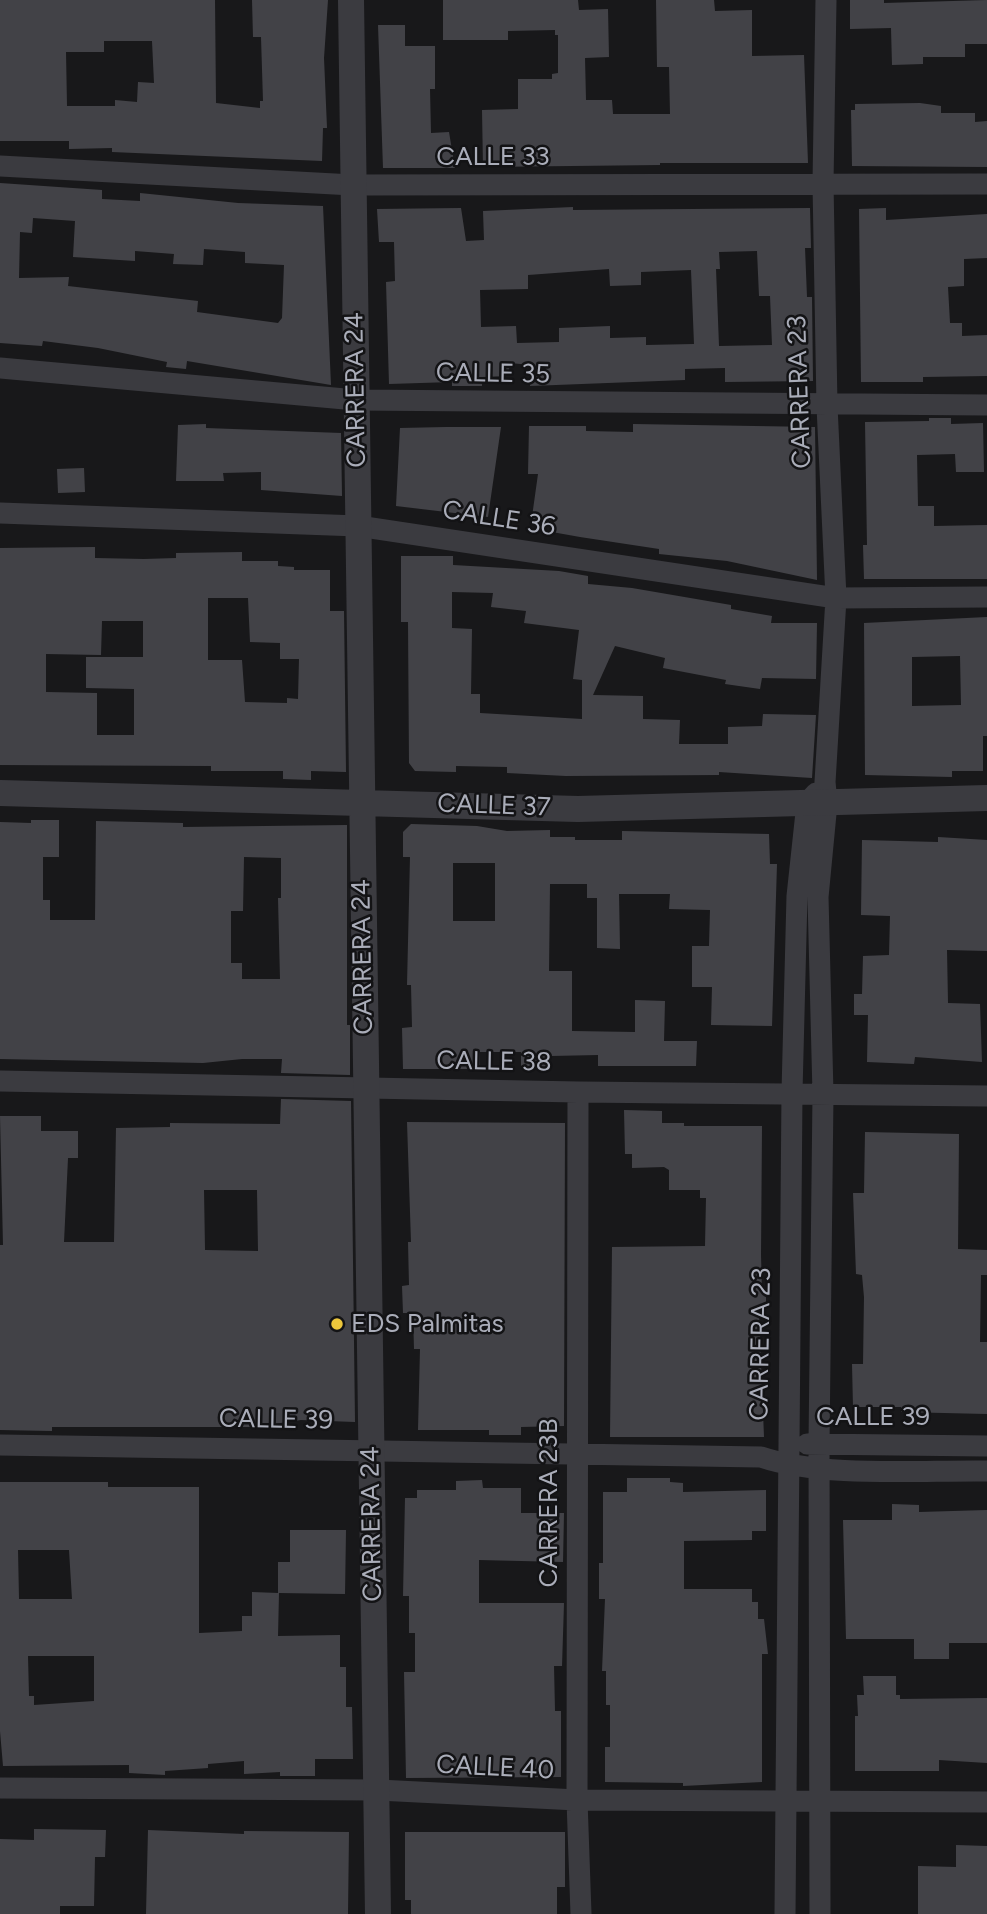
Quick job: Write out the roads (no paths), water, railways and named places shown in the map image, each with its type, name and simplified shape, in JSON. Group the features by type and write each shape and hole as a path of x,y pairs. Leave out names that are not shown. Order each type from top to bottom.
{"street":[{"name":"CARRERA 24","path":"351,0 378,1914"},
{"name":"CARRERA 23","path":"820,1914 819,1444 824,1094 818,897 820,796 836,598 827,406 823,183 827,0"},
{"name":"CALLE 33","path":"0,166 353,185 987,184"},
{"name":"CALLE 35","path":"0,368 356,400 827,406 987,405"},
{"name":"CALLE 36","path":"0,513 358,526 836,598 987,597"},
{"name":"CALLE 37","path":"0,793 578,809 820,796 987,798"},
{"name":"CARRERA 23","path":"785,1914 792,1092 797,895 820,796"},
{"name":"CALLE 38","path":"0,1081 578,1092 987,1096"},
{"name":"CARRERA 23B","path":"578,1092 577,1800 581,1914"},
{"name":"CALLE 39","path":"761,1457 788,1444 987,1446"},
{"name":"CALLE 39","path":"0,1446 577,1452 761,1457 789,1466 820,1468 987,1471"},
{"name":"CALLE 40","path":"0,1788 378,1790 577,1800 987,1802"}],"place":[{"name":"EDS Palmitas","path":"337,1324"}]}
